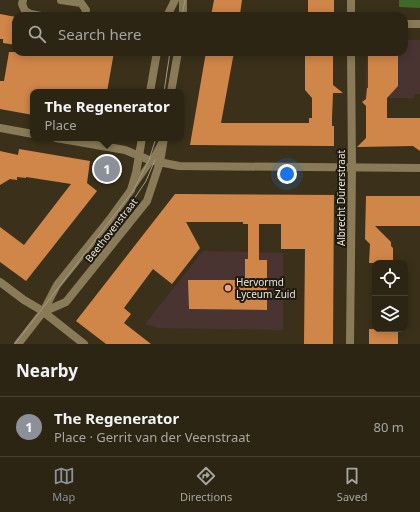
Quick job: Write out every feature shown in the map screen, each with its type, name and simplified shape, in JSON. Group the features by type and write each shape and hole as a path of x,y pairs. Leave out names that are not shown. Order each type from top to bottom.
{"street":[{"path":"23,0 22,4 24,11 26,12"},
{"path":"61,0 81,3 86,10 86,12"},
{"path":"169,12 175,0"},
{"path":"183,0 183,12"},
{"path":"351,0 351,12"},
{"path":"408,24 420,24"},
{"path":"151,89 156,56"},
{"path":"172,89 177,56"},
{"name":"Albrecht Dürerstraat","path":"350,344 352,168 351,56"},
{"path":"0,128 30,133"},
{"path":"73,141 117,149 156,161 179,166 420,168"},
{"name":"Beethovenstraat","path":"18,344 43,312 57,286 130,190 136,173 142,141"},
{"name":"Beethovenstraat","path":"43,312 66,302 147,201 162,141"},
{"path":"0,282 43,312 84,344"}],"lane":[{"name":"Beethovenstraat","path":"130,190 156,161"}],"shaded area":[{"path":"408,40 420,40 420,94 415,94 414,98 365,98 367,56 408,56"},
{"name":"Hervormd Lyceum Zuid","path":"203,251 283,253 283,330 159,328 145,324"}],"green space":[{"path":"399,0 420,0 420,8 399,7"}],"building":[{"path":"214,0 242,0 240,12 212,12"},
{"path":"308,0 334,0 334,12 308,12"},
{"path":"0,14 12,16 12,44 3,43 3,39 0,39"},
{"path":"9,52 12,52 12,56 113,56 108,89 30,89 30,114 0,109 0,81 4,81"},
{"path":"205,56 233,56 221,123 309,123 309,118 312,118 312,98 305,90 305,56 333,56 333,85 343,93 333,93 332,126 334,126 334,146 190,145"},
{"path":"368,56 398,56 398,86 387,98 387,118 420,118 420,151 413,146 357,147 366,138 366,106 362,102 366,99 368,88"},
{"path":"19,149 90,161 87,183 97,191 26,281 0,262 0,227 24,245 71,184 17,177 17,180 10,179 0,185 0,151 18,155"},
{"path":"175,194 334,195 333,344 304,344 305,249 281,249 281,224 259,224 259,260 267,260 267,310 189,309 188,280 245,280 245,259 248,259 248,224 243,224 243,222 186,222 200,248 172,284 153,269 124,308 131,314 124,323 151,344 106,344 76,321"},
{"path":"366,196 420,196 420,226 375,226 391,242 391,246 393,248 393,260 372,260 372,263 369,263 370,244 365,239"},
{"path":"369,329 372,329 372,332 398,332 398,344 369,344"}],"tram line":[{"path":"183,12 185,0"},
{"path":"164,89 169,56"},
{"path":"15,344 133,191 149,160 155,141"},
{"path":"130,205 146,181 155,160"}],"place":[{"name":"The Regenerator","path":"107,169"},
{"name":"Hervormd Lyceum Zuid","path":"228,288"}]}
